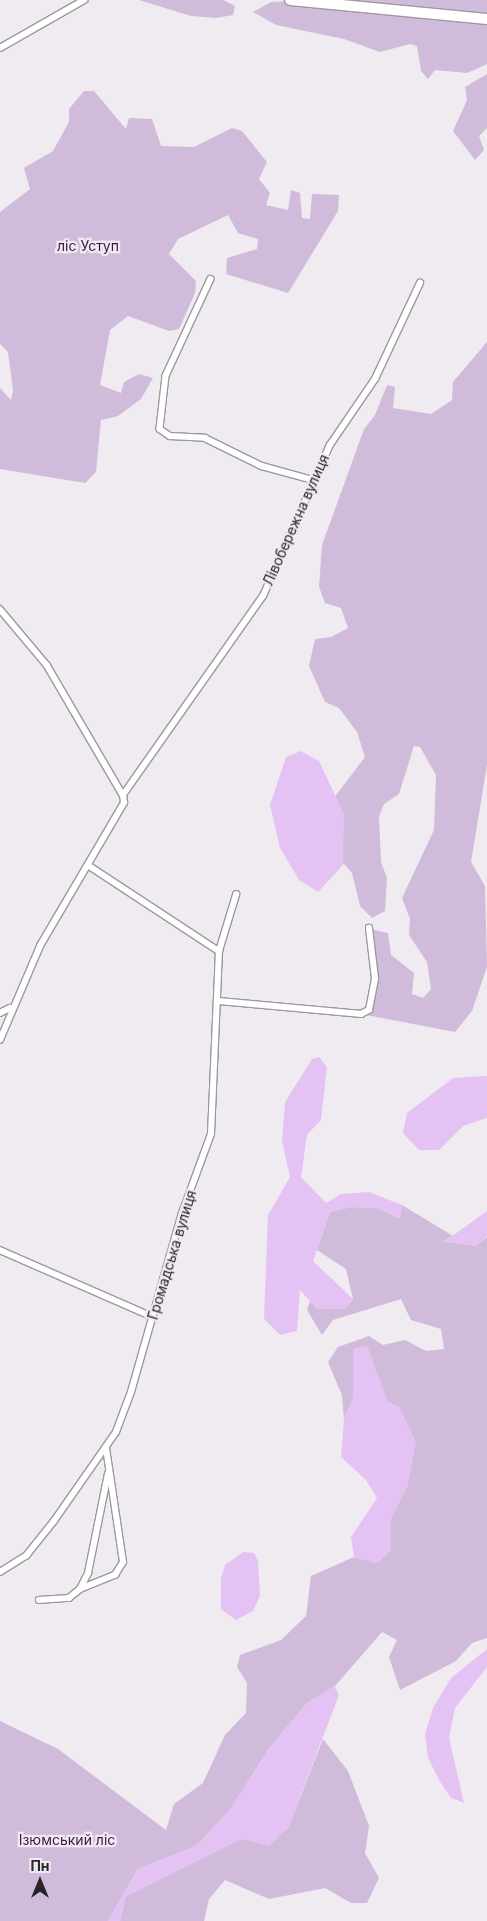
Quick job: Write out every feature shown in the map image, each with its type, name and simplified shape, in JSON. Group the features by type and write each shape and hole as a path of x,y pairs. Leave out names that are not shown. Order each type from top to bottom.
{"highway":[{"path":"290,0 487,19"}],"street":[{"path":"0,48 84,0"},
{"path":"211,279 166,376 160,429 170,436 205,438 262,466 313,480"},
{"name":"Лівобережна вулиця","path":"0,1040 10,1008 40,946 124,803 123,795 263,596 330,445 375,379 420,283"},
{"path":"0,608 47,665 123,795"},
{"path":"88,866 219,951"},
{"name":"Громадська вулиця","path":"0,1572 26,1556 106,1448 132,1392 181,1216 211,1134 219,1000 219,951 236,895"},
{"path":"219,1000 361,1014 369,1010 375,979 369,928"},
{"path":"0,1013 10,1008"},
{"path":"0,1250 152,1317"},
{"path":"38,1600 69,1598 80,1589 115,1575 123,1562 108,1472 106,1448"},
{"path":"80,1589 88,1573 108,1472"}],"green space":[{"path":"139,0 223,0 235,6 233,15 216,18 191,16"},
{"path":"290,0 487,0 487,64 467,73 435,70 428,79 421,71 417,46 410,44 380,52 344,39 276,25 253,12 271,2 293,1"},
{"path":"487,74 487,128 479,136 484,150 475,160 453,131 467,100 465,87"},
{"name":"ліс Уступ","path":"84,91 94,91 126,129 129,118 152,119 161,146 194,147 232,128 242,131 267,162 259,179 270,193 266,205 288,210 291,190 300,193 302,218 310,219 312,194 339,195 338,211 288,293 226,274 227,258 257,249 258,239 238,233 228,215 178,239 169,254 196,281 195,293 179,329 169,331 128,316 110,330 100,385 121,393 124,382 139,374 153,378 141,399 118,416 101,420 96,472 85,483 0,469 0,388 11,400 13,390 8,352 0,344 0,212 30,189 24,168 53,151 69,122 69,109"},
{"path":"487,342 487,765 471,862 485,886 487,967 472,1011 455,1032 361,1014 369,1010 375,979 374,930 388,933 391,955 414,973 412,994 423,998 431,989 427,962 409,935 410,919 402,898 434,830 436,775 420,747 414,746 399,794 384,804 379,817 381,862 387,878 385,911 372,918 360,906 352,873 331,849 327,807 365,757 357,732 339,708 325,702 309,666 315,639 331,637 348,628 341,608 325,603 319,587 322,545 364,429 375,415 387,385 395,387 393,408 431,414 452,400 453,382"},
{"name":"Ізюмський ліс","path":"402,1205 453,1236 444,1241 476,1246 487,1237 487,1638 472,1643 456,1661 400,1690 389,1657 397,1640 382,1632 335,1686 306,1704 268,1750 230,1810 196,1846 138,1869 108,1921 0,1921 0,1721 58,1749 166,1830 174,1804 203,1783 225,1735 246,1713 247,1683 237,1667 240,1655 281,1640 306,1616 311,1576 354,1557 377,1563 391,1549 391,1518 408,1484 400,1408 388,1402 353,1350 353,1399 344,1419 342,1395 328,1362 338,1347 369,1336 383,1345 405,1340 426,1351 444,1349 441,1329 411,1320 401,1299 333,1320 322,1335 307,1310 310,1301 318,1309 345,1309 353,1299 346,1269 317,1250 330,1212 351,1207 378,1208 399,1218"},
{"path":"323,1739 348,1771 369,1826 365,1853 379,1878 367,1903 351,1903 325,1888 269,1899 225,1880 209,1899 204,1921 120,1921 126,1896 241,1839 288,1828"}],"shaded area":[{"path":"301,751 319,761 344,814 343,865 318,892 299,880 280,848 270,805 286,757"},
{"path":"319,1057 327,1067 321,1120 307,1135 301,1177 326,1203 341,1194 369,1192 402,1205 400,1218 378,1208 351,1207 330,1212 313,1261 353,1299 345,1309 317,1309 300,1290 297,1331 280,1335 264,1319 268,1215 290,1177 282,1141 285,1102 312,1059"},
{"path":"487,1076 487,1118 463,1126 439,1150 419,1150 403,1133 407,1113 453,1078"},
{"path":"487,1211 487,1236 477,1246 444,1242"},
{"path":"367,1345 388,1402 400,1408 416,1442 408,1484 391,1518 391,1549 377,1563 354,1557 351,1537 377,1498 366,1480 341,1457 344,1419 353,1399 353,1349"},
{"path":"243,1552 254,1553 258,1561 260,1596 253,1611 236,1620 221,1609 221,1578 225,1565"},
{"path":"487,1649 487,1667 455,1708 449,1738 464,1803 451,1798 439,1780 428,1758 425,1734 433,1708 451,1678"},
{"path":"335,1686 339,1695 288,1828 269,1846 241,1839 126,1896 120,1921 108,1921 138,1869 196,1846 230,1810 268,1750 306,1704"}]}
